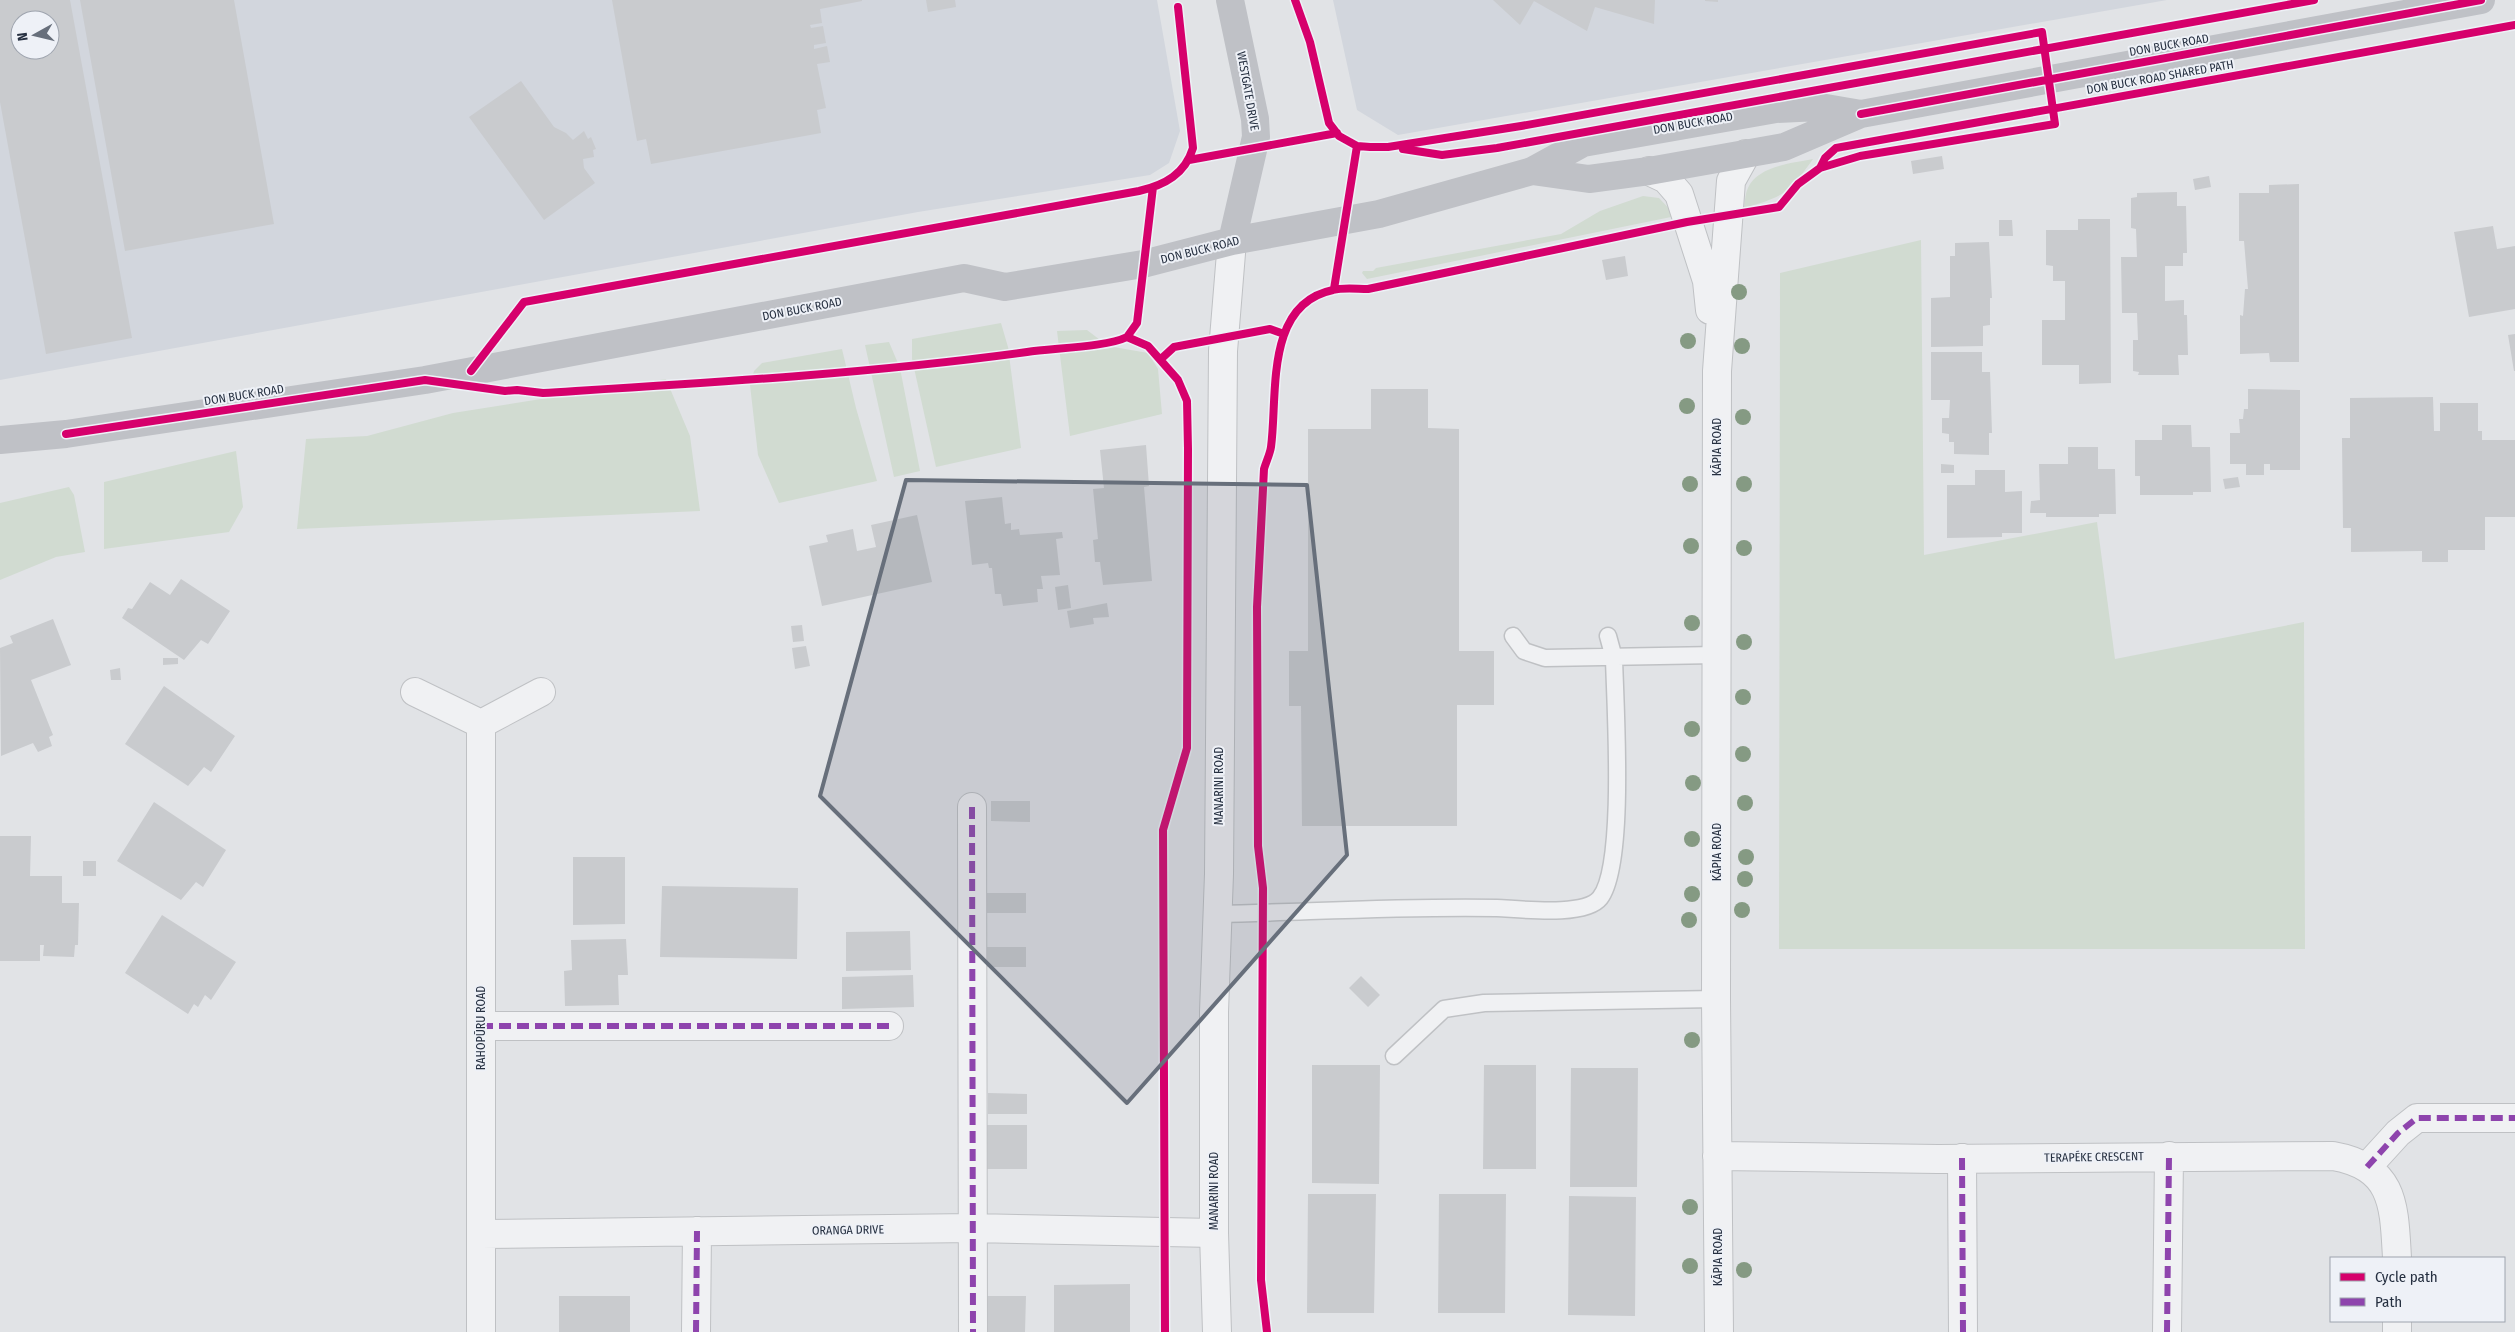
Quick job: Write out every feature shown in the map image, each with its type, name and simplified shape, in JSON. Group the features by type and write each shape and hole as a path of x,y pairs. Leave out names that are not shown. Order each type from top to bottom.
{"main road":[{"name":"WESTGATE DRIVE","path":"1230,0 1255,119 1256,137 1232,241"},
{"name":"DON BUCK ROAD","path":"1532,171 1589,179 1649,171 1746,154 1784,146 1862,114 2467,1"},
{"name":"DON BUCK ROAD","path":"0,440 66,434 425,380 964,278 1005,287 1110,270 1143,264 1232,241 1379,214 1532,171 1583,143 1776,108 1820,107 1862,114"},
{"name":"DON BUCK ROAD","path":"0,458 66,434"}],"street":[{"name":"KĀPIA ROAD","path":"1719,1332 1716,999 1717,371 1731,181 1746,154"},
{"name":"KĀPIA ROAD","path":"1649,171 1666,179 1679,194 1707,281 1717,371"},
{"name":"MANARINI ROAD","path":"1217,1332 1214,1234 1214,1022 1217,914 1223,351 1232,241"},
{"path":"415,692 481,724 541,692"},
{"name":"RAHOPŪRU ROAD","path":"481,724 481,1332"},
{"path":"972,807 973,1332"},
{"path":"481,1026 889,1026"},
{"path":"2367,1167 2398,1133 2417,1118 2515,1118"},
{"name":"TERAPĒKE CRESCENT","path":"1717,1156 1962,1158 2333,1156 2353,1159 2380,1177 2391,1196 2396,1257"},
{"path":"2167,1332 2169,1156"},
{"path":"1962,1158 1963,1332"},
{"name":"ORANGA DRIVE","path":"481,1234 973,1228 1214,1234"},
{"path":"696,1332 697,1231"}],"lane":[{"path":"1513,636 1524,651 1546,658 1717,655"},
{"path":"1217,914 1462,907 1564,910 1586,906 1600,898 1610,876 1616,839 1614,658 1608,636"},
{"path":"1394,1056 1444,1009 1484,1003 1716,999"}],"highlighted area":[{"path":"906,480 1307,485 1347,855 1127,1103 820,796"}],"shaded area":[{"path":"0,0 1157,0 1180,131 1169,163 1150,175 918,212 0,380"},
{"path":"1333,0 2167,0 1398,135 1357,110"},
{"path":"1813,159 1785,192 1769,200 1744,208 1748,188 1759,175 1767,170 1786,164"},
{"path":"1643,196 1659,198 1676,216 1367,279 1362,273 1363,271 1373,271 1376,268 1561,234 1600,211"},
{"path":"1921,240 1924,555 2097,522 2115,659 2304,622 2305,949 1779,949 1780,273"},
{"path":"1001,323 1008,347 1021,448 936,467 912,359 912,339"},
{"path":"1087,330 1108,346 1148,353 1158,369 1162,414 1070,436 1057,331"},
{"path":"889,342 900,368 920,471 894,477 865,345"},
{"path":"842,349 856,408 877,481 779,503 758,455 750,385 754,371 762,363"},
{"path":"666,379 690,436 700,511 297,529 306,439 367,436 453,413"},
{"path":"236,451 243,507 229,532 104,549 104,482"},
{"path":"69,487 74,495 85,552 56,557 0,580 0,503"}],"building":[{"path":"0,0 70,0 132,338 46,354 0,102"},
{"path":"80,0 234,0 274,224 125,251"},
{"path":"612,0 862,1 820,9 822,23 810,25 811,28 823,26 826,43 814,45 814,49 827,46 830,62 817,64 826,108 817,110 821,133 651,164 646,139 637,141"},
{"path":"926,0 955,0 956,7 928,12"},
{"path":"1493,0 1655,0 1654,24 1595,7 1587,31 1534,1 1520,25"},
{"path":"1718,0 1718,2 1705,1"},
{"path":"521,81 554,127 566,133 573,140 584,131 588,139 591,137 596,149 593,150 594,157 583,159 584,168 595,183 544,220 469,117"},
{"path":"1942,156 1944,169 1913,174 1911,161"},
{"path":"2209,176 2211,187 2195,190 2193,179"},
{"path":"2299,184 2299,362 2270,362 2269,353 2240,354 2240,315 2243,316 2245,289 2248,289 2244,241 2239,241 2239,193 2269,193 2269,185"},
{"path":"2177,192 2177,206 2186,206 2187,253 2183,253 2183,266 2165,266 2165,301 2184,300 2184,315 2187,315 2188,355 2178,355 2179,375 2138,375 2139,372 2133,371 2133,340 2138,340 2137,313 2122,313 2121,257 2137,257 2136,229 2131,228 2131,198 2137,197 2137,193"},
{"path":"2078,219 2110,219 2111,383 2079,384 2079,365 2042,365 2042,320 2065,320 2065,281 2053,281 2053,266 2046,265 2046,230 2078,230"},
{"path":"1999,220 2012,220 2013,236 1999,236"},
{"path":"2493,226 2497,249 2515,246 2515,309 2469,317 2454,232"},
{"path":"1989,242 1992,298 1990,298 1990,325 1983,326 1983,346 1931,347 1931,298 1950,297 1950,256 1955,256 1955,243"},
{"path":"1625,256 1628,276 1606,280 1602,260"},
{"path":"2515,334 2515,371 2514,371 2508,335"},
{"path":"1931,352 1982,352 1982,372 1990,372 1992,433 1989,433 1989,455 1954,454 1954,442 1949,442 1949,434 1942,433 1942,418 1949,418 1950,400 1931,400"},
{"path":"1371,389 1428,389 1428,428 1459,429 1459,651 1494,651 1494,705 1457,705 1457,826 1302,826 1301,706 1289,706 1289,651 1308,651 1308,429 1371,429"},
{"path":"2248,389 2300,390 2300,470 2270,470 2270,464 2264,464 2264,475 2246,475 2246,464 2230,464 2230,433 2240,433 2239,419 2243,419 2244,409 2248,409"},
{"path":"2433,397 2434,431 2440,431 2440,403 2478,403 2478,431 2482,431 2482,440 2515,440 2515,517 2485,517 2485,550 2448,550 2448,562 2422,562 2422,551 2351,552 2351,528 2343,528 2342,438 2350,438 2350,398"},
{"path":"2162,425 2191,425 2192,447 2210,447 2211,492 2193,492 2193,495 2140,495 2140,476 2135,476 2135,440 2162,440"},
{"path":"1146,445 1149,486 1144,487 1152,581 1103,585 1100,562 1095,562 1093,540 1098,539 1093,489 1104,488 1100,450"},
{"path":"2068,447 2098,447 2098,469 2115,469 2116,514 2099,514 2099,517 2046,517 2046,513 2030,513 2031,501 2040,500 2039,464 2068,464"},
{"path":"1941,464 1954,465 1954,473 1941,473"},
{"path":"1975,470 2005,470 2005,492 2022,491 2022,533 2002,533 2002,537 1947,538 1947,485 1975,485"},
{"path":"2238,477 2240,487 2225,489 2223,479"},
{"path":"1002,497 1005,524 1011,523 1011,530 1019,529 1020,535 1062,532 1063,538 1056,539 1060,575 1041,576 1043,589 1037,589 1038,602 1003,606 1001,594 995,594 992,568 989,568 988,563 972,565 965,501"},
{"path":"917,515 932,582 822,606 809,546 828,542 826,535 853,529 857,551 876,547 871,525"},
{"path":"181,579 230,611 208,644 201,640 184,660 122,618 128,608 132,609 150,582 170,595"},
{"path":"1068,585 1071,608 1058,610 1055,587"},
{"path":"1107,603 1109,617 1093,618 1094,624 1070,628 1067,611"},
{"path":"53,619 71,665 31,680 53,735 49,737 52,746 38,752 33,743 1,756 0,648 13,643 10,636"},
{"path":"802,625 804,641 793,642 791,626"},
{"path":"806,646 810,666 795,669 792,648"},
{"path":"163,658 178,658 178,664 163,665"},
{"path":"120,668 121,680 111,680 110,670"},
{"path":"164,686 235,736 211,772 204,767 188,786 125,744"},
{"path":"991,801 1030,801 1030,822 991,821"},
{"path":"154,802 226,850 203,887 196,882 181,900 117,861"},
{"path":"0,836 31,836 30,876 62,876 62,903 79,903 78,945 75,945 74,957 43,956 44,945 40,945 40,961 0,961"},
{"path":"573,857 625,857 625,924 573,925"},
{"path":"83,861 96,861 96,876 83,876"},
{"path":"662,886 798,888 797,959 660,957"},
{"path":"987,893 1026,893 1026,913 987,913"},
{"path":"162,915 236,962 211,1000 205,995 198,1007 194,1004 188,1014 125,973"},
{"path":"910,931 911,970 846,971 846,932"},
{"path":"626,939 628,975 618,975 619,1005 565,1006 564,971 572,970 571,940"},
{"path":"987,947 1026,947 1026,967 986,967"},
{"path":"913,975 914,1007 842,1009 842,977"},
{"path":"1361,976 1380,995 1368,1007 1349,988"},
{"path":"1312,1065 1380,1065 1379,1184 1312,1183"},
{"path":"1484,1065 1536,1065 1536,1169 1483,1169"},
{"path":"1571,1068 1638,1068 1637,1187 1570,1187"},
{"path":"988,1093 1027,1094 1027,1114 988,1114"},
{"path":"987,1125 1027,1125 1027,1169 987,1169"},
{"path":"1308,1194 1376,1194 1374,1313 1307,1313"},
{"path":"1439,1194 1506,1194 1505,1313 1438,1313"},
{"path":"1569,1196 1636,1197 1635,1316 1568,1315"},
{"path":"1130,1284 1130,1332 1054,1332 1054,1285"},
{"path":"559,1296 630,1296 630,1332 559,1332"},
{"path":"985,1296 1026,1296 1025,1332 984,1332"}],"marked path":[{"path":"972,807 973,1332"},
{"path":"481,1026 889,1026"},
{"path":"2367,1167 2398,1133 2417,1118 2515,1118"},
{"path":"2167,1332 2169,1156"},
{"path":"1962,1158 1963,1332"},
{"path":"696,1332 697,1231"}],"cycle path":[{"path":"1267,1332 1261,1280 1263,888 1258,846 1257,607 1264,469 1271,447 1279,355 1285,332 1295,313 1311,299 1333,290 1346,288 1368,289 1687,222 1779,207 1798,184 1820,168 1860,156 2055,124 2042,32 1521,126 1388,147 1357,146 1339,136 1329,123 1310,42 1295,0"},
{"path":"1403,149 1442,155 1497,148 2314,0"},
{"path":"1861,114 2481,0"},
{"path":"471,371 524,302 1139,191 1165,182 1185,165 1193,148 1178,7"},
{"name":"DON BUCK ROAD SHARED PATH","path":"1820,168 1825,158 1836,148 2515,25"},
{"path":"1189,160 1337,133"},
{"path":"1334,289 1357,146"},
{"path":"1127,337 1137,323 1153,187"},
{"path":"1161,359 1174,347 1270,329 1284,334"},
{"path":"66,434 425,380 505,391 517,390 543,393 785,377 906,366 1093,345 1127,337 1148,346 1178,380 1187,401 1188,449 1187,748 1163,830 1165,1332"}]}
